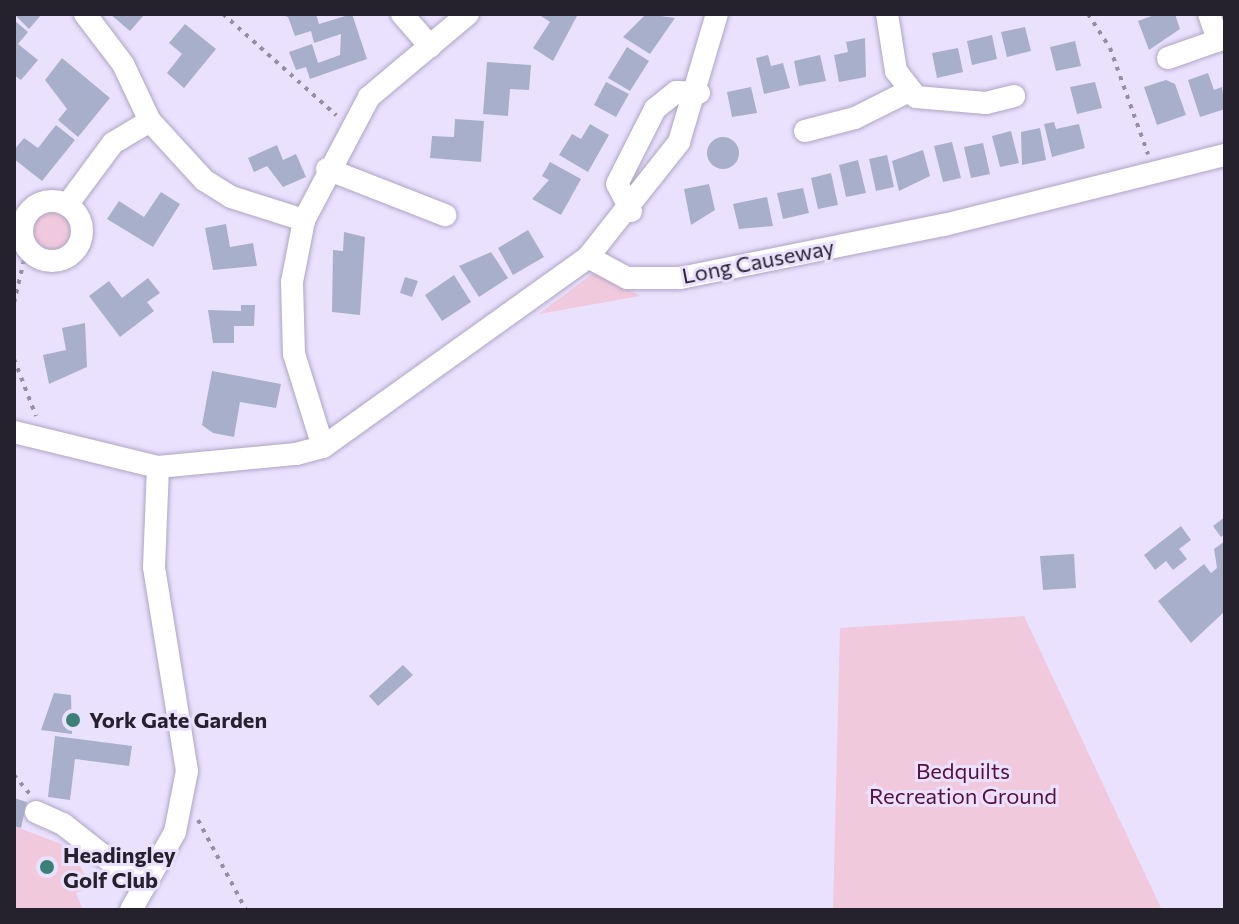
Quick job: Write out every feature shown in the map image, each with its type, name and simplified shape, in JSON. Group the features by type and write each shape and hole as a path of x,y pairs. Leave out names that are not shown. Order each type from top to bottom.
{"street":[{"path":"85,14 123,64 150,121 204,180 231,197 304,220"},
{"path":"402,14 430,46"},
{"path":"323,447 294,354 292,282 304,220 327,169 369,97 468,14"},
{"path":"14,432 47,443 158,467 323,447 588,257 631,211 673,153 699,93 717,14"},
{"path":"887,14 896,71 909,91"},
{"path":"1168,58 1222,39 1209,14"},
{"path":"805,131 855,118 909,91 961,103 1014,96"},
{"path":"631,211 617,184 655,109 676,92 699,93"},
{"path":"67,205 113,143 150,121"},
{"name":"Long Causeway","path":"588,257 627,278 680,278 944,225 1225,155"},
{"path":"327,169 445,215"},
{"path":"48,201 67,205 83,229 77,248 52,261 27,247 22,228 30,210 48,201"},
{"path":"131,910 164,858 183,800 185,741 151,531 158,467"},
{"path":"36,812 63,824 143,887"}],"path":[{"path":"223,14 350,128"},
{"path":"1088,14 1110,48 1154,172"},
{"path":"14,303 27,247"},
{"path":"14,359 47,443"},
{"path":"183,800 246,910"}],"green space":[{"path":"53,212 67,217 72,231 67,245 53,250 39,245 34,231 39,217"},
{"path":"599,273 640,296 539,314 592,274"},
{"name":"Bedquilts Recreation Ground","path":"1024,616 1162,910 833,910 840,628"},
{"name":"Headingley Golf Club","path":"14,826 69,847 92,887 76,893 83,910 14,910"}],"building":[{"path":"14,14 42,14 29,29"},
{"path":"110,14 145,14 130,31"},
{"path":"279,14 316,14 319,24 352,14 367,59 310,79 306,67 296,70 289,52 312,44 318,63 340,55 341,34 314,43 311,31 295,36 288,17"},
{"path":"538,14 578,14 553,61 533,48 550,22"},
{"path":"646,14 675,18 650,54 623,37"},
{"path":"1157,14 1175,14 1180,29 1149,50 1138,21"},
{"path":"14,20 28,32 18,44 38,60 21,80 14,75"},
{"path":"185,24 216,49 184,88 167,73 182,54 169,43"},
{"path":"1025,27 1031,51 1007,57 1001,32"},
{"path":"992,35 997,59 972,65 967,41"},
{"path":"865,38 866,77 839,82 834,55 848,52 846,42"},
{"path":"1075,41 1081,66 1056,71 1050,47"},
{"path":"627,47 649,61 630,91 608,78"},
{"path":"958,48 963,72 937,78 932,53"},
{"path":"768,55 771,66 783,63 790,88 764,94 756,58"},
{"path":"820,55 826,81 799,86 794,61"},
{"path":"62,58 110,98 78,137 58,120 67,109 45,80"},
{"path":"487,62 531,65 529,90 510,89 508,116 483,114"},
{"path":"1208,73 1214,90 1222,87 1225,109 1200,117 1188,80"},
{"path":"1166,80 1175,84 1186,115 1157,125 1144,87"},
{"path":"606,82 629,94 616,117 594,105"},
{"path":"1095,82 1102,108 1077,114 1070,87"},
{"path":"751,87 757,113 732,117 727,92"},
{"path":"455,119 484,121 481,162 430,158 432,136 454,137"},
{"path":"1054,122 1056,129 1079,124 1085,148 1052,157 1044,124"},
{"path":"590,124 609,135 588,172 559,155 572,134 581,139"},
{"path":"56,125 75,140 42,181 14,159 14,150 24,138 38,148"},
{"path":"1040,128 1046,160 1022,165 1021,132"},
{"path":"1011,131 1019,163 1000,167 992,136"},
{"path":"723,137 735,141 739,153 735,165 723,169 711,165 707,153 711,141"},
{"path":"952,142 961,178 943,182 934,146"},
{"path":"983,143 990,174 971,178 964,147"},
{"path":"277,145 283,160 296,154 306,177 283,187 267,166 254,172 248,158"},
{"path":"923,150 930,176 899,191 892,161"},
{"path":"887,155 894,187 876,191 869,159"},
{"path":"858,160 866,193 846,197 839,165"},
{"path":"550,162 581,179 561,215 532,199 549,180 542,176"},
{"path":"831,173 838,205 818,209 811,178"},
{"path":"709,184 715,210 691,225 684,189"},
{"path":"803,188 809,213 783,219 777,193"},
{"path":"161,192 180,204 153,247 107,219 119,201 144,217"},
{"path":"767,197 773,226 739,229 733,204"},
{"path":"226,224 230,247 253,243 257,266 213,270 205,228"},
{"path":"528,230 544,257 513,275 498,248"},
{"path":"344,232 365,237 360,315 332,312 333,250 343,251"},
{"path":"491,252 508,278 479,297 459,266"},
{"path":"454,275 471,302 442,321 425,295"},
{"path":"405,277 418,281 412,297 400,293"},
{"path":"148,278 160,293 147,302 154,311 120,337 89,296 109,281 122,298"},
{"path":"241,305 255,305 254,326 234,326 234,343 213,343 208,310 241,311"},
{"path":"85,323 87,367 49,384 43,355 66,350 62,328"},
{"path":"212,371 281,384 276,408 240,402 234,437 213,433 202,425"},
{"path":"1225,517 1225,534 1221,537 1213,526"},
{"path":"1181,526 1191,540 1179,549 1187,559 1173,570 1166,561 1155,570 1144,555"},
{"path":"1225,541 1225,611 1191,643 1158,601 1204,564 1211,573 1217,568 1214,549"},
{"path":"1074,554 1076,588 1043,590 1040,556"},
{"path":"403,665 413,675 378,706 369,696"},
{"path":"54,693 71,695 72,734 41,730"},
{"path":"55,736 132,746 129,766 75,759 70,800 48,797"},
{"path":"14,798 27,802 21,828 14,826"}],"place":[{"name":"York Gate Garden","path":"73,720"},
{"name":"Headingley Golf Club","path":"47,867"}]}
